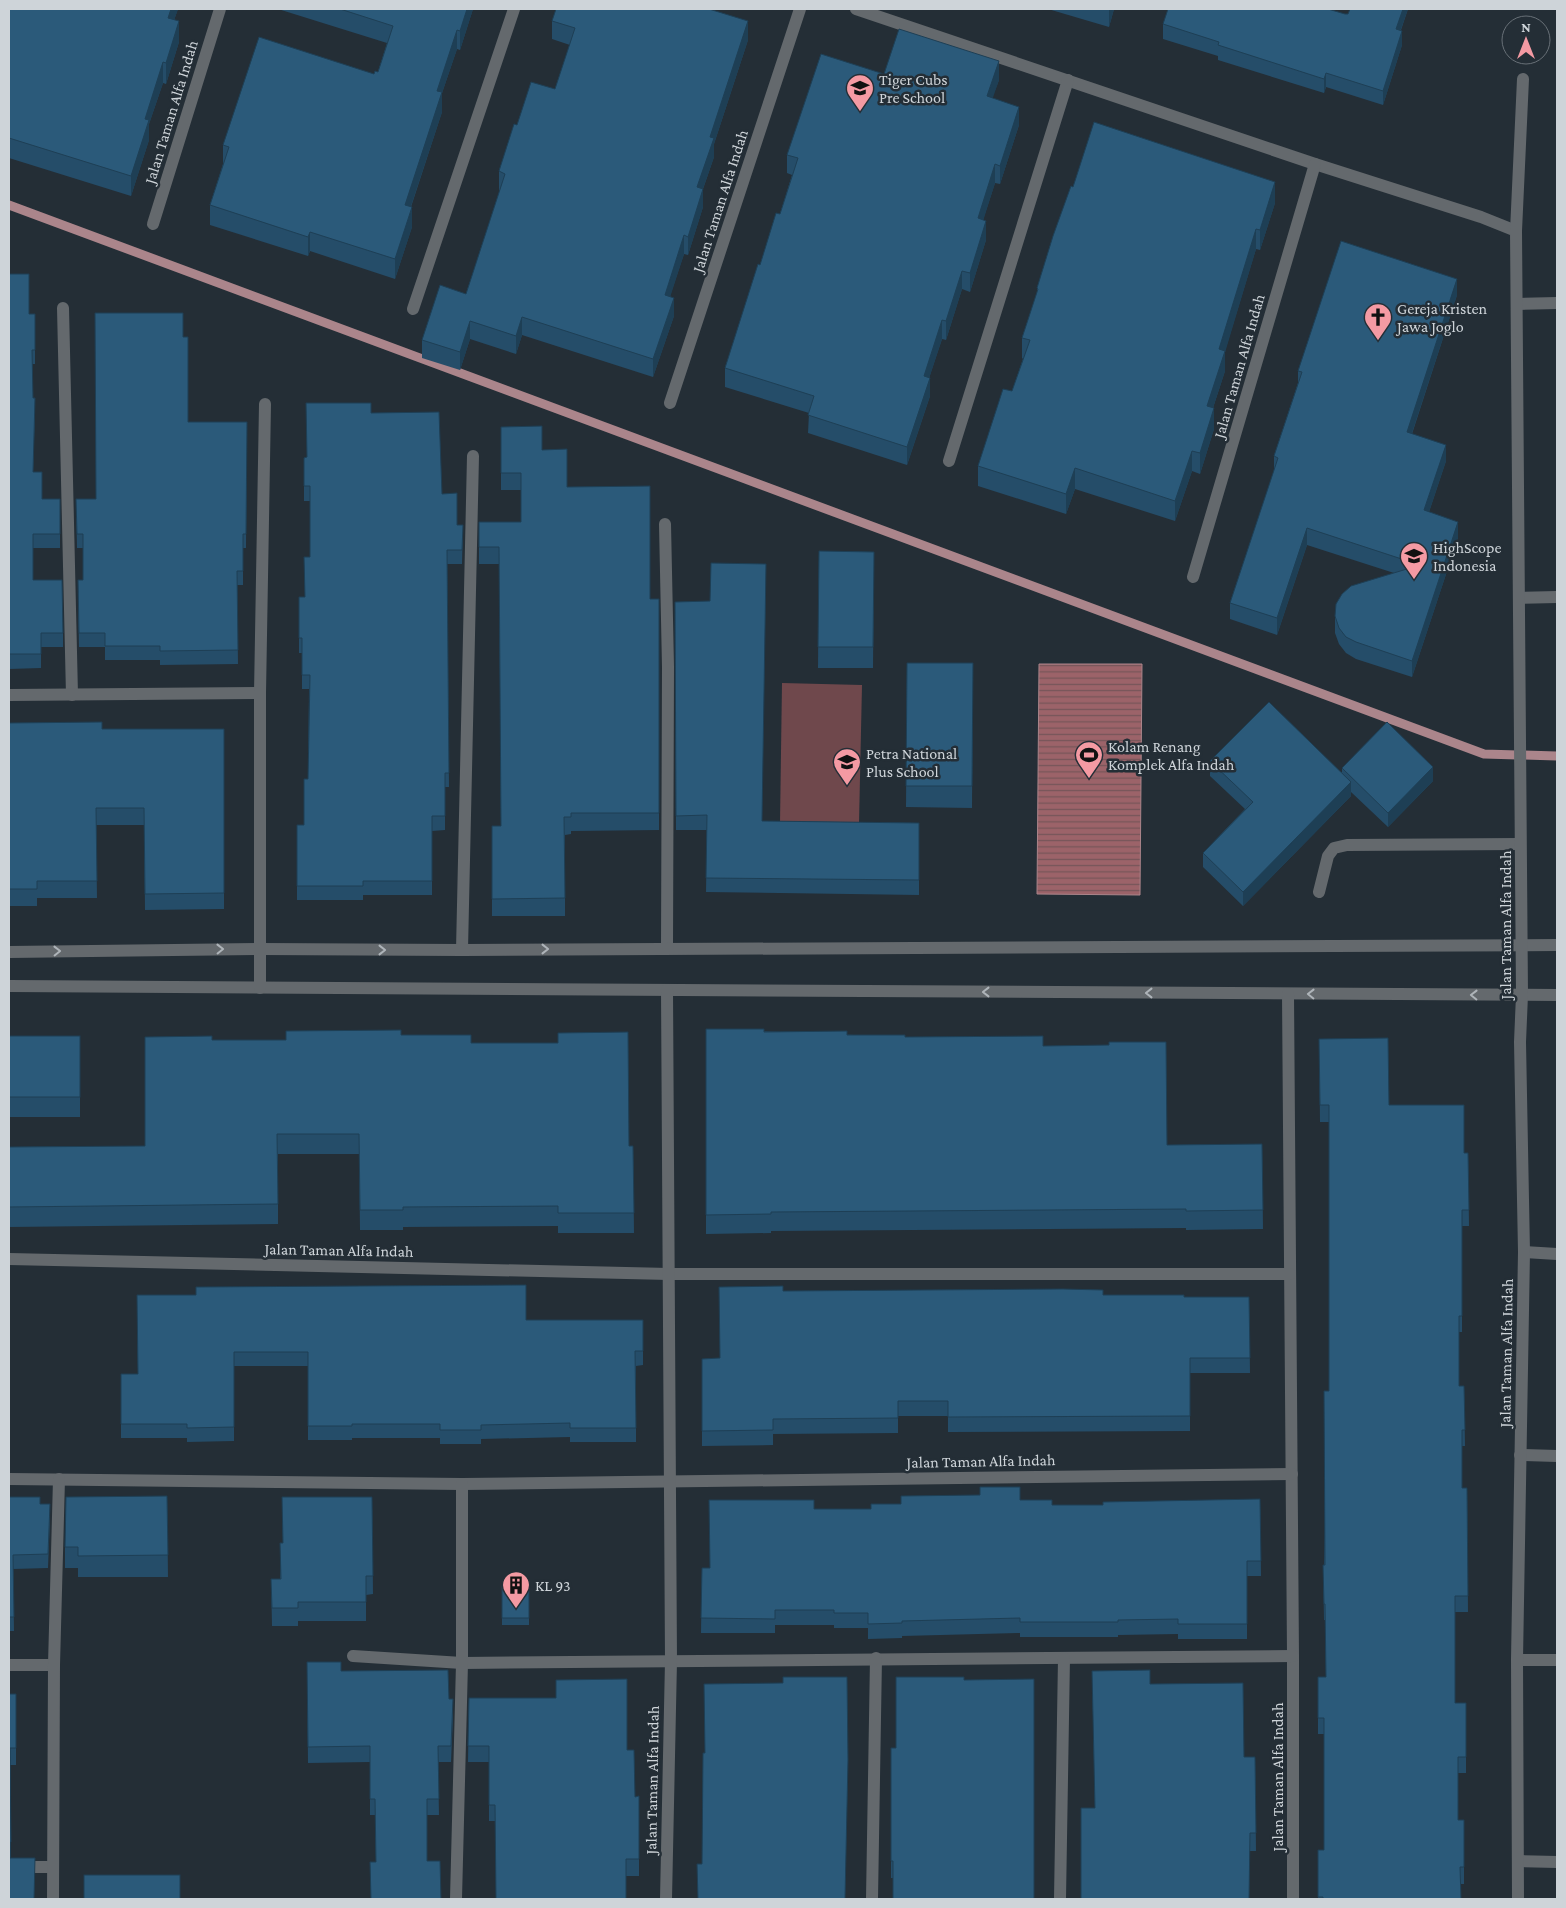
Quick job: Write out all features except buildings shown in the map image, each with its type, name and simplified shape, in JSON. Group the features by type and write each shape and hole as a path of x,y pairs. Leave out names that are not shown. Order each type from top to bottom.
{"street":[{"name":"Jalan Taman Alfa Indah","path":"153,224 220,9"},
{"path":"413,309 514,9"},
{"name":"Jalan Taman Alfa Indah","path":"670,403 800,9"},
{"path":"856,9 1315,164 1481,217 1516,231"},
{"name":"Jalan Taman Alfa Indah","path":"1518,1899 1517,1660 1524,1252 1520,1042 1522,995 1516,231 1523,79"},
{"path":"949,461 1068,80"},
{"name":"Jalan Taman Alfa Indah","path":"1193,577 1315,164"},
{"path":"1517,304 1557,303"},
{"path":"63,308 72,695"},
{"path":"260,988 260,693 265,404"},
{"path":"462,950 473,456"},
{"path":"665,524 668,667 668,948"},
{"path":"1519,598 1557,597"},
{"path":"9,695 260,693"},
{"path":"1320,892 1328,856 1334,848 1347,845 1520,844"},
{"path":"9,952 260,949 462,950 1557,945"},
{"path":"9,986 1557,995"},
{"name":"Jalan Taman Alfa Indah","path":"666,1899 671,1661 668,990"},
{"name":"Jalan Taman Alfa Indah","path":"1288,994 1293,1656 1292,1899"},
{"path":"1524,1252 1557,1254"},
{"name":"Jalan Taman Alfa Indah","path":"9,1259 670,1274 1290,1274"},
{"path":"1520,1455 1557,1456"},
{"name":"Jalan Taman Alfa Indah","path":"9,1480 462,1484 1292,1474"},
{"path":"52,1899 58,1480"},
{"path":"456,1899 462,1663 462,1484"},
{"path":"353,1656 462,1663 876,1658 1293,1656"},
{"path":"872,1899 876,1658"},
{"path":"1060,1899 1064,1658"},
{"path":"1517,1660 1557,1660"},
{"path":"9,1665 54,1665"},
{"path":"1519,1862 1557,1862"},
{"path":"9,1866 53,1867"}],"shaded area":[{"name":"Kolam Renang Komplek Alfa Indah","path":"1039,664 1142,664 1140,895 1037,894"},
{"path":"782,683 862,685 859,824 780,823"}],"waterway":[{"path":"9,205 1484,754 1557,756"}],"place":[{"name":"Tiger Cubs Pre School","path":"860,112"},
{"name":"Gereja Kristen Jawa Joglo","path":"1378,341"},
{"name":"HighScope Indonesia","path":"1414,580"},
{"name":"Kolam Renang Komplek Alfa Indah","path":"1089,779"},
{"name":"Petra National Plus School","path":"847,786"},
{"name":"KL 93","path":"516,1609"}]}
